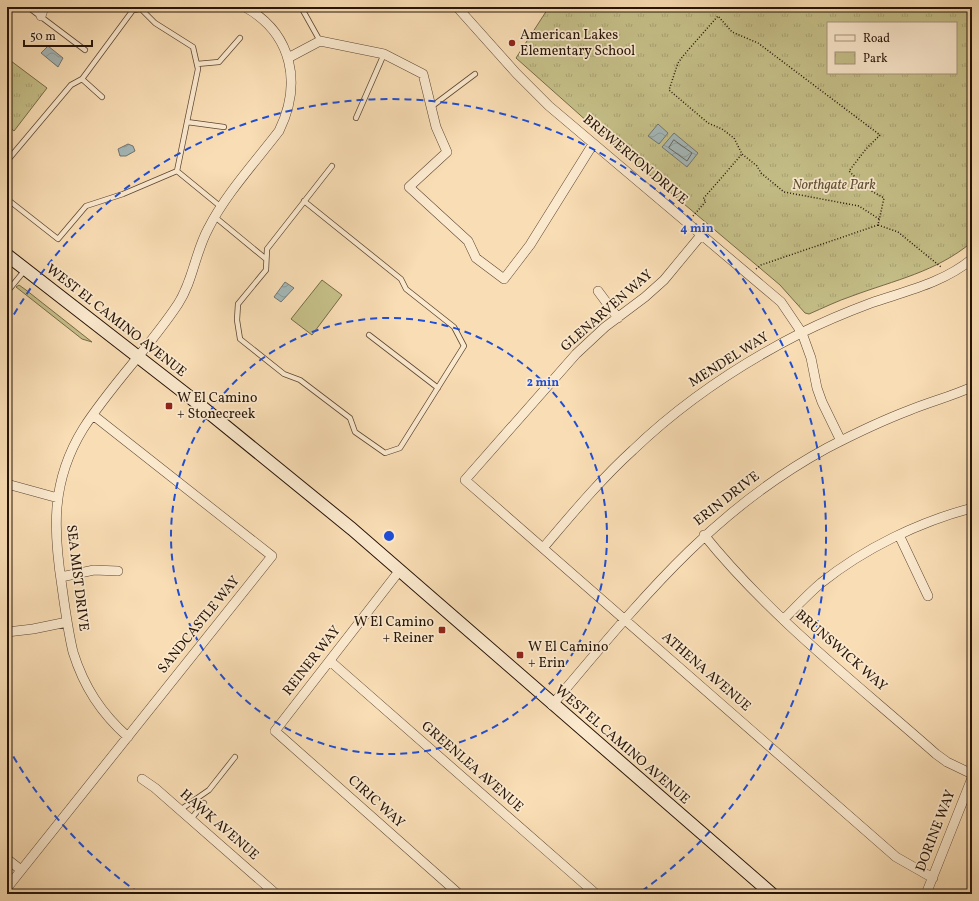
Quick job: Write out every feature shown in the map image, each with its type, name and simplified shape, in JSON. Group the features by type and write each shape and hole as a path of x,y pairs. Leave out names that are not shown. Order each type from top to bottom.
{"main road":[{"name":"WEST EL CAMINO AVENUE","path":"7,255 138,356 400,570 552,705 772,894"}],"street":[{"path":"41,16 44,7"},
{"name":"SEA MIST DRIVE","path":"128,737 104,713 85,684 73,652 67,622 56,542 58,498 66,465 74,447 93,415 178,304 185,292 200,246 215,217 279,131 286,117 292,88 288,58 282,44 269,25 245,7"},
{"name":"BREWERTON DRIVE","path":"457,7 516,73 593,144 750,274 781,302 802,333 811,358 817,388 822,402 841,440"},
{"path":"288,58 320,41 384,54 423,74 436,127 447,152 409,187 468,240 476,258 504,279 530,245 593,144"},
{"name":"GLENARVEN WAY","path":"465,480 576,354 664,280 702,234"},
{"name":"MENDEL WAY","path":"543,548 607,475 633,450 679,410 718,381 759,356 802,333 869,304 923,286 946,276 972,258"},
{"path":"598,291 618,318"},
{"name":"ERIN DRIVE","path":"552,705 655,583 704,535 767,485 841,440 908,411 972,387"},
{"name":"SANDCASTLE WAY","path":"7,888 272,556 93,415"},
{"name":"ATHENA AVENUE","path":"465,480 896,857 933,878"},
{"path":"7,484 58,498"},
{"path":"784,620 807,596 836,572 899,535 972,508"},
{"name":"BRUNSWICK WAY","path":"704,535 732,569 784,620 936,754 958,768 972,774"},
{"path":"899,535 928,596"},
{"path":"61,577 94,570 118,571"},
{"name":"REINER WAY","path":"275,731 400,570"},
{"path":"7,632 33,629 67,622"},
{"name":"GREENLEA AVENUE","path":"330,661 596,894"},
{"name":"CIRIC WAY","path":"275,731 459,894"},
{"name":"DORINE WAY","path":"926,894 972,778"},
{"name":"HAWK AVENUE","path":"142,779 191,819 276,894"},
{"path":"7,859 21,870"}],"lane":[{"path":"28,7 85,50"},
{"path":"301,7 320,41"},
{"path":"7,161 71,84 82,79 133,10 142,8 155,22 193,47 197,64 198,69 177,171"},
{"path":"197,64 219,62 240,38"},
{"path":"356,118 384,54"},
{"path":"431,107 475,74"},
{"path":"82,79 102,97"},
{"path":"187,122 224,128"},
{"path":"304,201 401,279 406,289 454,327 464,346 400,448 385,454 355,432 350,418 300,380 284,374 240,339 236,320 238,304 266,270 267,249 304,201 332,166"},
{"path":"177,171 221,207"},
{"path":"7,199 58,239 86,206 123,194 177,171"},
{"path":"215,217 266,258"},
{"path":"7,292 26,269"},
{"path":"369,335 438,388"},
{"path":"180,810 209,790 235,757"},
{"path":"191,819 204,803"}],"path":[{"path":"878,225 884,198 866,188 849,171 866,149 880,136 758,43 732,32 718,16 678,63 669,90 708,123 722,129 734,138 742,154 757,166 761,173 784,192 859,206 879,218"},
{"path":"688,222 706,201 703,199 742,154"},
{"path":"750,274 761,265 878,225 898,232 939,264 946,276"}],"green space":[{"name":"Northgate Park","path":"549,7 972,7 972,242 944,261 930,268 835,302 809,314 805,313 780,285 607,139 516,58"},
{"path":"11,61 47,88 14,131 7,125 7,66"},
{"path":"322,280 342,295 312,335 291,319"},
{"path":"19,285 92,342 82,339 16,287"}],"water":[{"path":"48,46 63,58 58,67 41,53"},
{"path":"658,124 668,133 659,144 648,136"},
{"path":"674,133 698,153 687,167 662,147"},
{"path":"128,144 133,146 135,151 126,156 120,156 118,149"},
{"path":"285,282 294,288 281,302 274,297"}],"place":[{"name":"American Lakes Elementary School","path":"512,43"},
{"name":"W El Camino + Stonecreek","path":"169,406"},
{"name":"W El Camino + Reiner","path":"442,630"},
{"name":"W El Camino + Erin","path":"520,655"}]}
